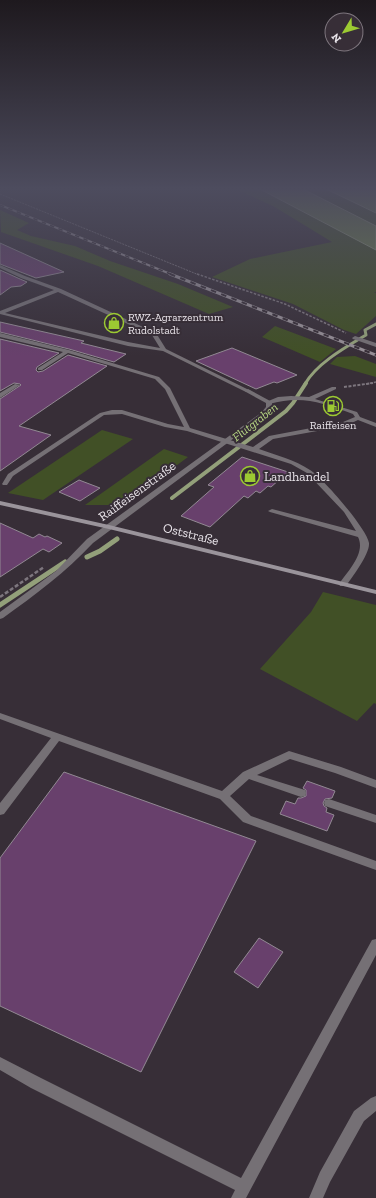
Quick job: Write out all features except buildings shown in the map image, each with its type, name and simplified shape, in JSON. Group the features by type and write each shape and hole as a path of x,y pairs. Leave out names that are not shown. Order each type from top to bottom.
{"street":[{"path":"0,266 23,277 59,290 154,334 164,350"},
{"path":"0,313 59,290"},
{"path":"0,313 121,343 164,350 269,402 291,397 310,399 355,413 358,418 375,425"},
{"path":"0,335 68,351 157,378 167,388 188,429"},
{"path":"355,338 376,345"},
{"path":"40,369 68,351"},
{"path":"0,396 17,385"},
{"path":"310,399 334,388"},
{"name":"Raiffeisenstraße","path":"0,616 45,585 70,563 90,541 262,414 269,407 269,402"},
{"path":"5,484 10,475 102,414 122,412 167,426 188,429 285,460 309,472 346,511 365,544 358,564 343,584"},
{"path":"254,450 271,436 345,424 358,418"},
{"name":"Oststraße","path":"0,503 109,527 376,592"},
{"path":"272,511 361,535"},
{"path":"0,716 224,796 246,819 376,866"},
{"path":"0,811 58,736"},
{"path":"224,796 247,775 289,755 338,770 376,784"},
{"path":"247,775 301,793"},
{"path":"329,804 376,818"},
{"path":"0,1063 241,1193 376,944"},
{"path":"316,1198 325,1177 359,1116 376,1103"}],"path":[{"path":"123,244 210,279 286,304 355,338"},
{"path":"334,388 376,382"}],"shaded area":[{"path":"35,244 66,244 75,246 110,261 178,284 233,307 209,314 98,266"},
{"path":"323,244 364,244 376,250 376,292 374,292 376,293 376,316 356,334 344,330 293,304 212,277 250,259"},
{"path":"364,244 376,244 376,250"},
{"path":"275,326 336,349 320,362 262,337"},
{"path":"355,356 376,364 376,377 330,364 337,357"},
{"path":"102,430 133,439 43,500 8,493"},
{"path":"164,449 188,457 123,505 85,505"},
{"path":"323,592 376,605 376,704 374,703 357,721 260,669 311,612"}],"waterway":[{"name":"Flutgraben","path":"305,384 310,376 324,362 366,335 365,330 376,324"},
{"name":"Flutgraben","path":"172,498 286,411 306,383"},
{"name":"Flutgraben","path":"87,557 100,551 117,539"},
{"name":"Flutgraben","path":"0,605 65,562"}],"railway":[{"path":"96,244 173,275"},
{"path":"170,274 376,355"}],"place":[{"name":"RWZ-Agrarzentrum Rudolstadt","path":"114,323"},
{"name":"Raiffeisen","path":"333,406"},
{"name":"Landhandel","path":"250,476"}]}
